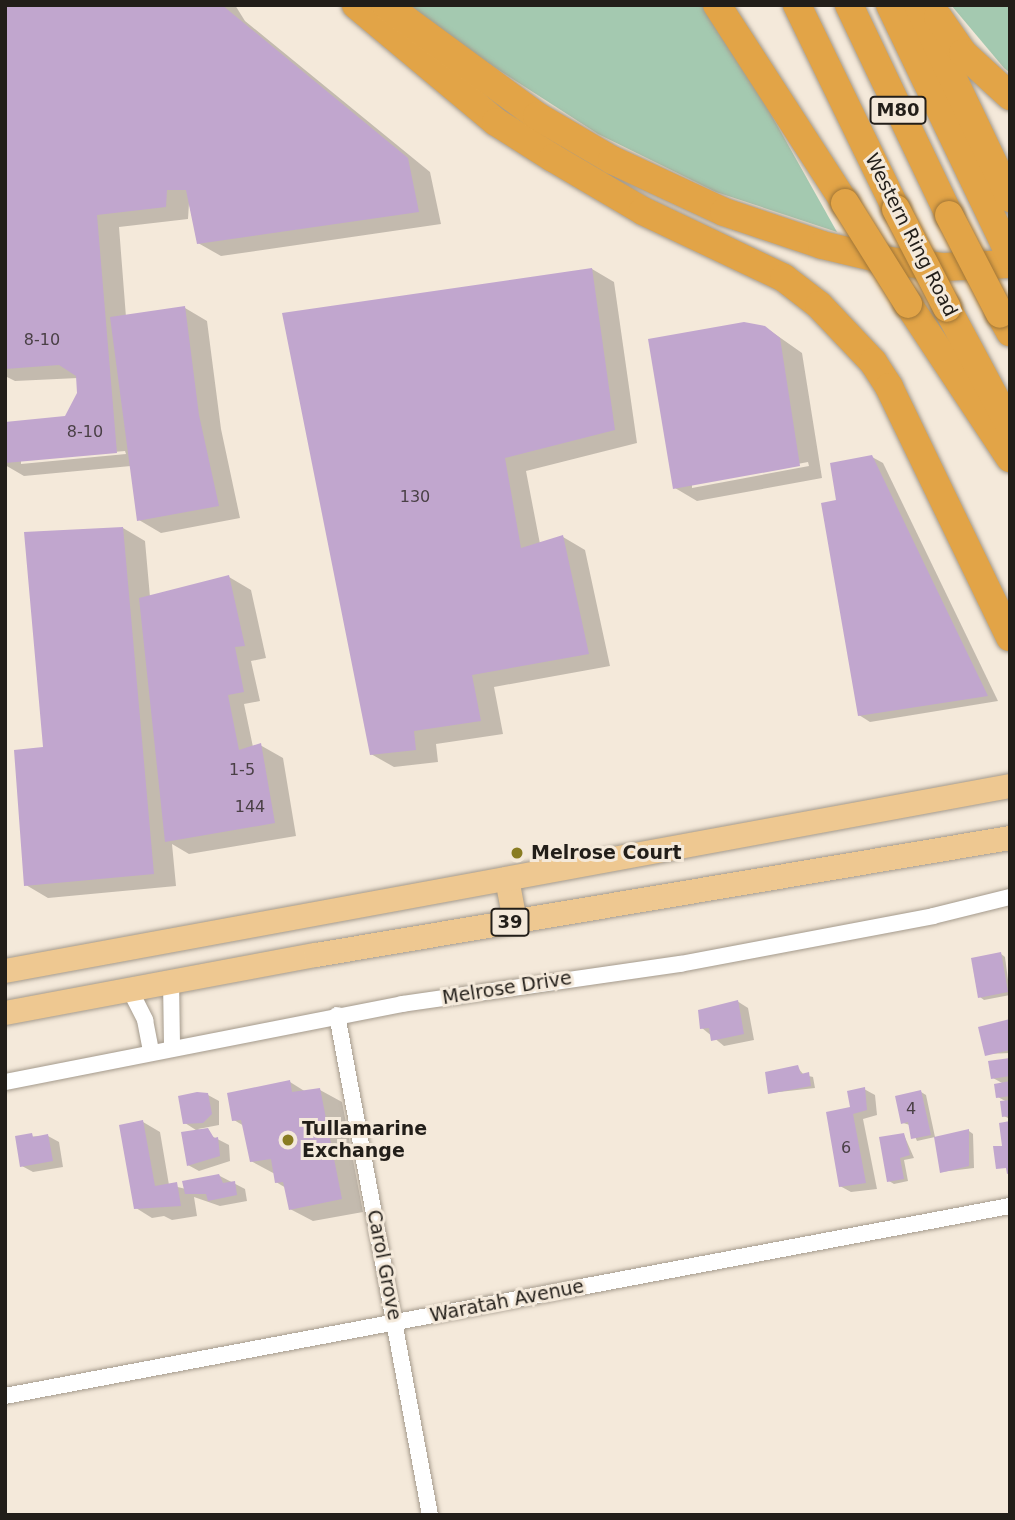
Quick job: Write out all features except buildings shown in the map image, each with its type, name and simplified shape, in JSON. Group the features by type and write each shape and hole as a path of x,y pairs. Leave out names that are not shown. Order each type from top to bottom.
{"highway":[{"path":"356,5 486,114 553,159 643,211 784,278 819,305 873,362 889,387 1010,636"},
{"path":"386,5 537,116 612,160 724,212 808,242 889,261 943,267 1010,264"},
{"path":"717,5 1010,458"},
{"name":"Western Ring Road","path":"797,5 897,209 1010,426"},
{"name":"M80","path":"849,5 948,215 1005,323"},
{"path":"890,5 999,206"},
{"path":"918,5 999,206 1010,255"},
{"path":"931,5 963,53 1010,96"}],"main road":[{"name":"39","path":"5,971 1010,786"},
{"name":"39","path":"5,1013 515,921 1010,838"},
{"path":"507,878 515,921"}],"street":[{"name":"Melrose Drive","path":"5,1082 337,1015 680,964 933,916 1010,897"},
{"path":"171,981 172,1048"},
{"path":"130,990 145,1020 151,1051"},
{"name":"Carol Grove","path":"337,1015 430,1515"},
{"name":"Waratah Avenue","path":"5,1396 1010,1206"}],"green space":[{"path":"410,5 702,5 736,52 837,232 716,192 598,134 452,40"},
{"path":"951,5 1010,5 1010,73 1004,68"}],"place":[{"name":"Melrose Court","path":"517,853"},
{"name":"Tullamarine Exchange","path":"288,1140"}]}
